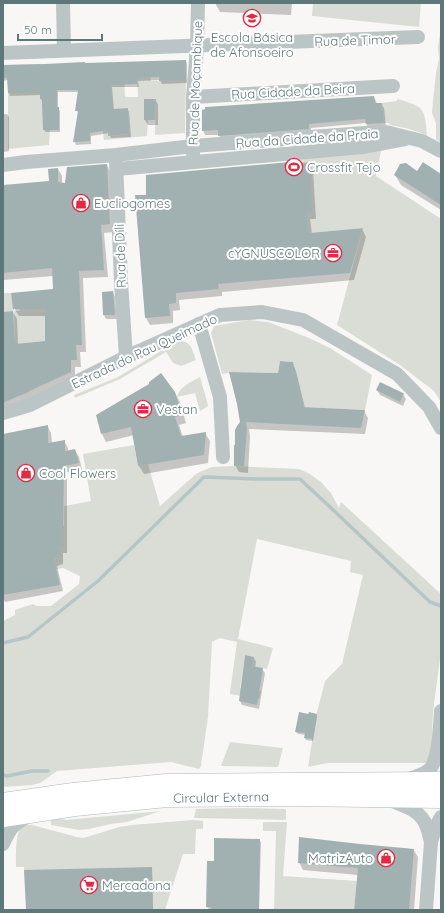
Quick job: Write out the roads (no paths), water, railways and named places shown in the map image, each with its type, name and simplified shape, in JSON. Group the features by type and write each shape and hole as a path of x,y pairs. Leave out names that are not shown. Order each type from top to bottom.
{"main road":[{"name":"Circular Externa","path":"3,802 73,792 166,782 441,781"},
{"name":"Circular Externa","path":"3,818 75,807 167,798 291,797 441,799"}],"street":[{"path":"62,3 64,50"},
{"name":"Rua de Moçambique","path":"193,162 193,97 197,46 198,3"},
{"name":"Rua de Timor","path":"3,53 418,38"},
{"name":"Rua Cidade da Beira","path":"193,97 393,86"},
{"name":"Rua da Cidade da Praia","path":"3,165 116,155 193,146 378,132 386,132 411,138"},
{"path":"411,138 432,145 441,151"},
{"name":"Rua da Cidade da Praia","path":"117,169 363,147 411,138"},
{"name":"Rua de Díli","path":"116,155 121,282 126,356"},
{"name":"Estrada do Pau Queimado","path":"3,413 30,405 126,356 220,315 262,312 303,320 397,374 430,407 441,428"},
{"path":"199,324 220,397 223,457"},
{"path":"401,781 421,775 430,769 434,764 440,748 441,711"},
{"path":"385,799 416,811 424,820 428,828 431,842"},
{"path":"3,844 13,825 37,813"},
{"path":"426,910 431,842 435,828 441,817"}],"waterway":[{"path":"3,643 28,637 98,581 204,477 300,479 430,602 441,606"},
{"path":"3,775 7,776 32,771 48,771"}],"place":[{"name":"Escola Básica de Afonsoeiro","path":"252,18"},
{"name":"Crossfit Tejo","path":"294,167"},
{"name":"Eucliogomes","path":"81,203"},
{"name":"cYGNUSCOLOR","path":"333,253"},
{"name":"Vestan","path":"143,409"},
{"name":"Cool Flowers","path":"26,473"},
{"name":"MatrizAuto","path":"386,858"},
{"name":"Mercadona","path":"89,885"}]}
